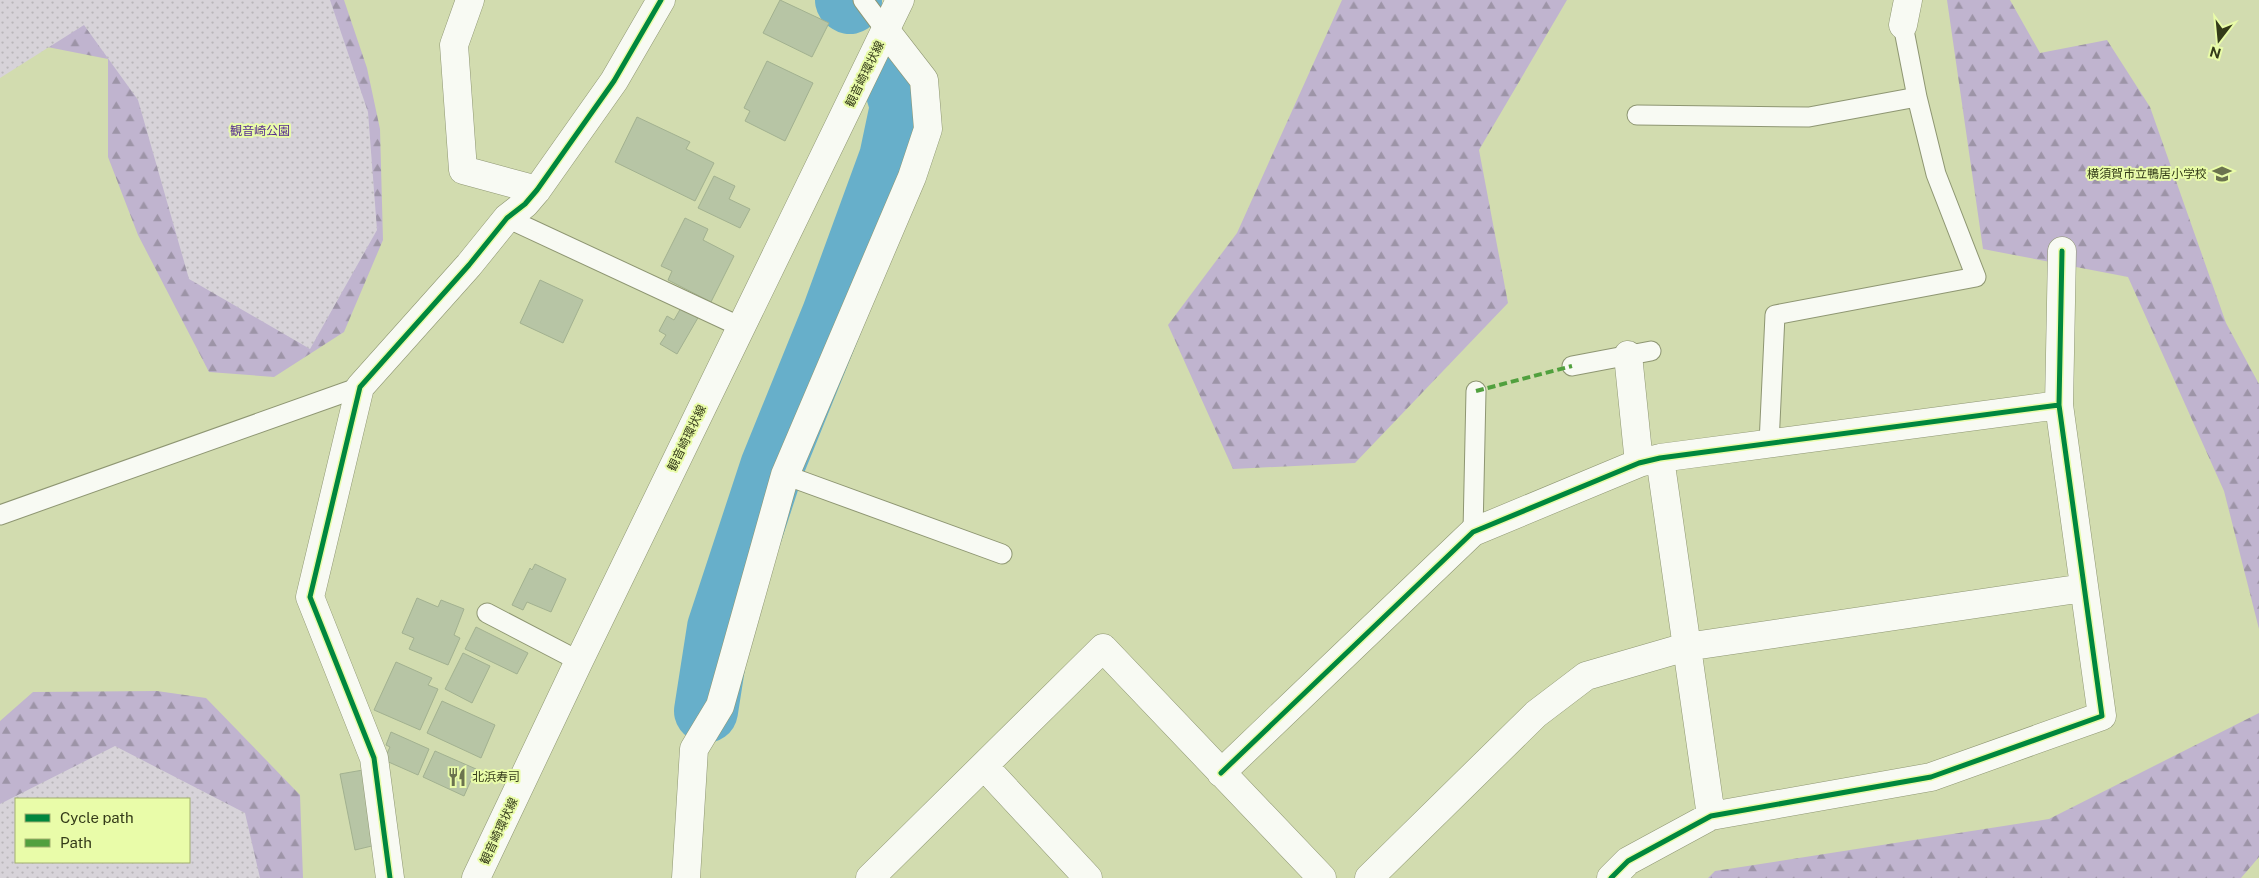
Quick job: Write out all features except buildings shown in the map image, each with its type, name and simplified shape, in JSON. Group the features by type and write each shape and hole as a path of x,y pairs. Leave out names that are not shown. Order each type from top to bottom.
{"street":[{"path":"470,0 454,45 463,170 537,190"},
{"path":"390,878 374,758 310,597 360,387 469,265 507,218 525,204 537,190 614,81 662,0"},
{"name":"観音崎環状線","path":"476,878 579,661 900,0"},
{"path":"686,878 694,749 720,706 785,475 912,177 928,129 924,80 886,31"},
{"path":"1611,878 1628,861 1711,816 1931,777 2102,716 2059,405 2062,251"},
{"path":"1640,353 1650,460 1686,647 1711,816"},
{"path":"1222,773 1473,532 1650,460 2059,405"},
{"path":"1370,878 1536,714 1586,676 1686,647 2084,588"},
{"path":"870,878 1103,648 1322,878"},
{"path":"984,766 1088,878"}],"lane":[{"path":"863,0 886,31"},
{"path":"1769,444 1775,315 1976,277 1936,174 1917,97 1906,12"},
{"path":"1637,115 1809,117 1917,97"},
{"path":"507,218 741,327"},
{"path":"1572,366 1640,353"},
{"path":"0,515 360,387"},
{"path":"1473,532 1476,390"},
{"path":"785,475 1002,554"},
{"path":"487,613 579,661"}],"green space":[{"name":"観音崎公園","path":"0,0 344,0 367,68 380,129 383,240 344,332 274,377 209,372 138,235 108,157 108,59 17,41"},
{"name":"観音崎公園","path":"0,0 330,0 368,112 377,230 310,349 189,279 138,100 84,25 0,78"},
{"path":"1342,0 1567,0 1479,150 1508,303 1355,463 1233,469 1168,325 1237,233"},
{"path":"1947,0 2010,0 2040,53 2107,40 2150,107 2226,323 2259,384 2259,629 2224,491 2128,277 1983,249"},
{"path":"157,691 206,698 300,795 303,878 0,878 0,721 33,692"},
{"path":"2259,713 2259,857 2241,878 1708,878 1715,871 2049,819"},
{"path":"115,746 245,813 260,878 0,878 0,804"}],"waterway":[{"path":"706,711 719,628 772,467 834,314 891,158 902,106 894,80"}],"marked path":[{"path":"1476,391 1572,366"}],"cycle path":[{"path":"390,878 374,758 310,597 360,387 469,265 507,218 525,204 537,190 614,81 661,0"},
{"path":"1611,878 1628,861 1711,816 1931,777 2102,716 2059,405 2062,251"},
{"path":"1221,773 1473,532 1639,463 1660,458 2059,405"}],"place":[{"name":"横須賀市立鴨居小学校","path":"2222,174"},
{"name":"北浜寿司","path":"457,777"}]}
